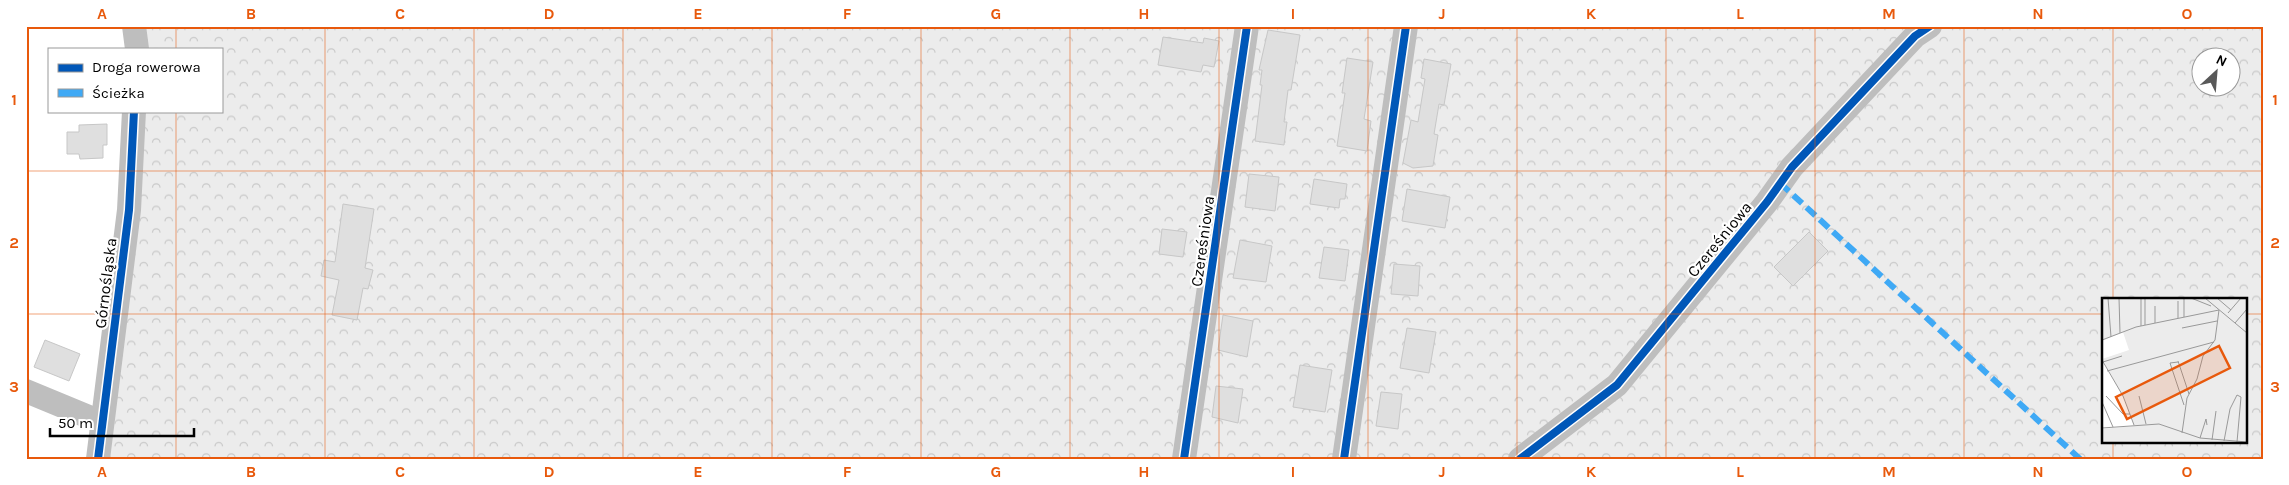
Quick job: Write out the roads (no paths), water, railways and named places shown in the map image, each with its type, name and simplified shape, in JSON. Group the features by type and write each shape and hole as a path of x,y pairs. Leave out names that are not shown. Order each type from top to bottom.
{"street":[{"path":"134,26 137,48"},
{"name":"Czereśniowa","path":"1184,459 1247,26"},
{"path":"1344,459 1406,26"},
{"name":"Czereśniowa","path":"1520,459 1618,385 1767,202 1792,168 1915,36 1930,26"},
{"name":"Górnośląska","path":"98,459 129,210 134,112"},
{"path":"26,390 102,422"}]}
